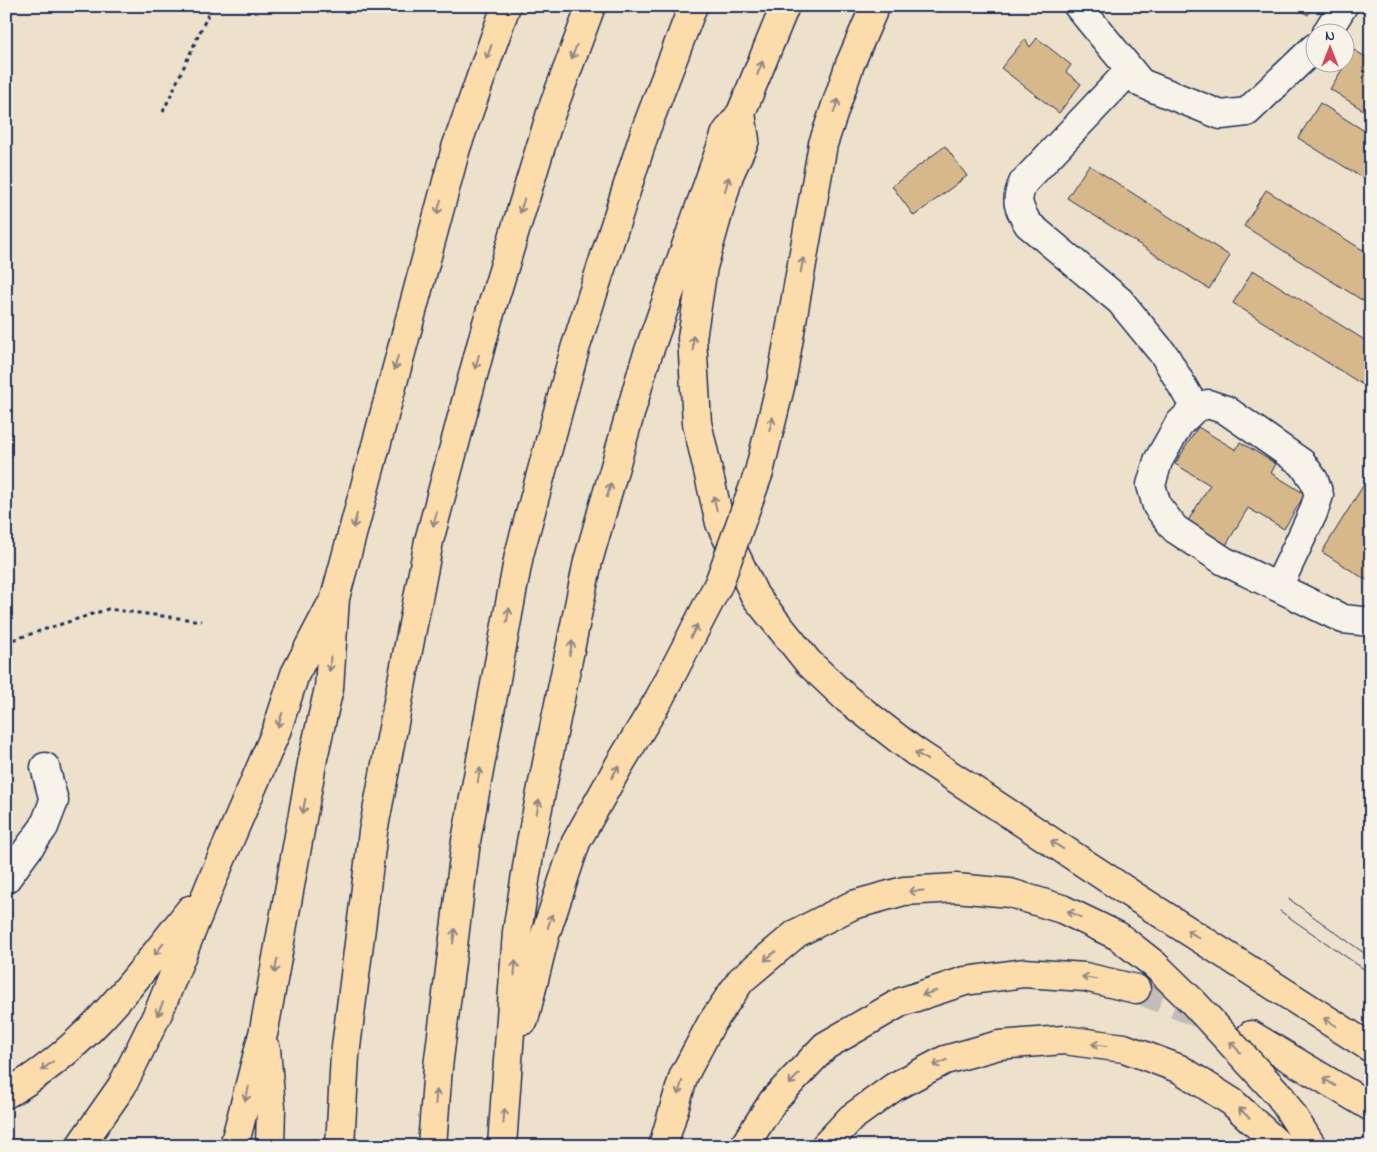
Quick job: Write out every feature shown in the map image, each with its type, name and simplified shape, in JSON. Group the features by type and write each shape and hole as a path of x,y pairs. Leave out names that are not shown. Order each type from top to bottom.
{"highway":[{"path":"234,1146 264,1030 313,758 329,688 335,598 393,375 456,148 506,6"},
{"path":"340,1146 345,1055 373,832 429,541 487,324 545,131 592,6"},
{"path":"432,1146 438,1067 466,841 519,555 575,349 646,129 693,6"},
{"path":"502,1146 518,932 531,842 588,561 644,365 726,133 741,113 785,6"},
{"path":"507,1086 546,935 576,842 618,766 659,699 719,583 760,472 781,383 823,144 850,64 875,6"},
{"path":"741,113 746,140 729,175 703,266 692,338 697,423 720,523 755,596 808,662 848,699 914,751 1161,914 1371,1048"},
{"path":"80,1146 122,1086 159,1012 211,883 276,732 295,674 335,598"},
{"path":"6,1094 22,1085 82,1039 133,983 211,883"},
{"path":"663,1146 684,1075 711,1024 741,980 797,933 853,905 904,892 956,888 1010,893 1062,908 1118,936 1155,966 1194,1002 1280,1096 1312,1146"},
{"path":"744,1146 773,1101 825,1046 901,1002 965,981 1024,973 1085,977 1136,989"},
{"path":"264,1030 271,1108 270,1146"},
{"path":"1251,1035 1371,1107"},
{"path":"825,1146 851,1118 887,1092 944,1060 999,1045 1064,1040 1124,1048 1180,1069 1232,1102 1280,1146"}],"lane":[{"path":"1078,6 1141,83 1221,115 1248,112 1304,58"},
{"path":"1333,22 1344,6"},
{"path":"1130,70 1023,183 1017,196 1019,210 1028,224 1120,301 1165,356 1195,408"},
{"path":"1278,587 1314,513 1319,495 1314,480 1302,463 1226,410 1208,404 1195,408 1179,424 1158,461 1151,485 1157,506 1175,528 1224,561 1343,619 1371,622"},
{"path":"6,879 44,827 54,801 45,767"}],"path":[{"path":"163,112 212,6"},
{"path":"6,642 108,609 202,621"}],"building":[{"path":"1292,6 1313,6 1308,15"},
{"path":"1037,38 1071,65 1066,72 1081,84 1059,113 1001,68 1025,39 1030,47"},
{"path":"1354,50 1371,60 1371,115 1330,89 1340,72 1354,72"},
{"path":"1320,103 1371,135 1371,183 1298,138"},
{"path":"945,146 967,176 914,216 892,186"},
{"path":"1089,165 1230,256 1209,289 1067,198"},
{"path":"1266,190 1371,255 1371,293 1365,302 1244,226"},
{"path":"1253,270 1371,344 1371,390 1233,303"},
{"path":"1198,427 1236,450 1240,442 1276,464 1271,473 1305,494 1284,529 1248,508 1225,547 1186,524 1210,485 1175,464"},
{"path":"1371,473 1371,583 1322,552"}],"tunnel":[{"path":"1136,989 1210,1018"}],"tram line":[{"path":"1289,899 1371,958"},
{"path":"1280,911 1371,974"}]}
